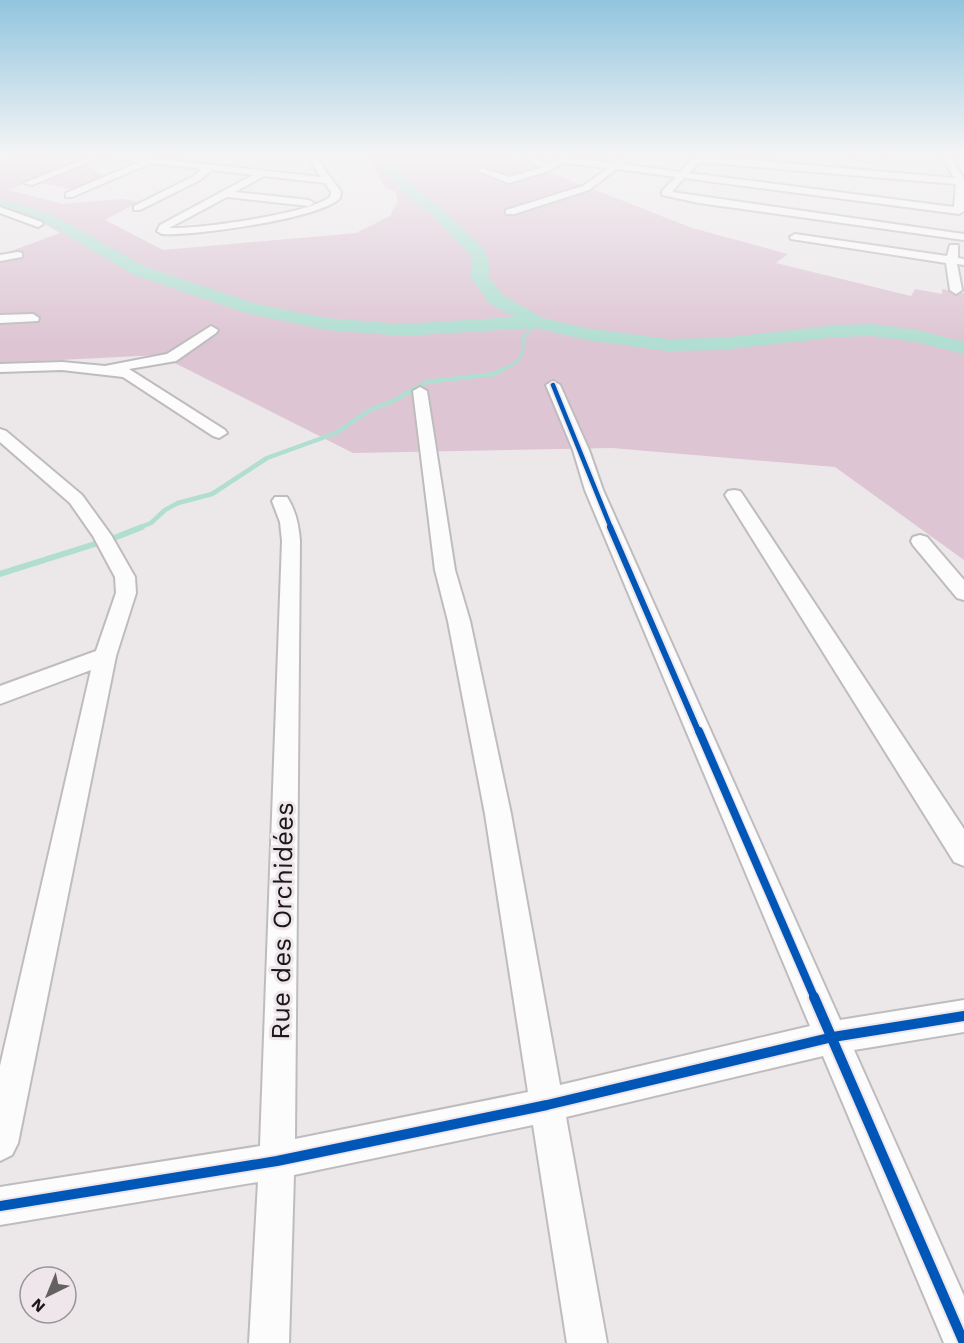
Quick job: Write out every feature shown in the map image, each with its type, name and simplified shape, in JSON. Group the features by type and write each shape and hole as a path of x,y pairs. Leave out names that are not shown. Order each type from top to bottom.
{"street":[{"path":"24,219 38,224"},
{"path":"180,219 164,227 162,231 169,233 259,219"},
{"path":"821,219 867,236 958,261"},
{"path":"867,236 872,219"},
{"path":"795,237 867,236 959,224 958,261 951,275 956,290"},
{"path":"0,258 18,255"},
{"path":"0,319 33,318"},
{"path":"104,369 171,358 211,330"},
{"path":"0,368 62,366 127,373 219,433"},
{"path":"553,386 582,450 594,490 964,1342"},
{"path":"420,391 445,570 459,621 498,814 587,1343"},
{"path":"0,434 76,500 102,534 125,577 126,593 105,656 0,1140"},
{"path":"734,495 964,853"},
{"name":"Rue des Orchidées","path":"269,1343 277,1161 291,541 290,522 281,501"},
{"path":"920,541 964,593"},
{"path":"0,695 105,656"},
{"path":"0,1206 277,1161 547,1105 833,1037 964,1016"}],"shaded area":[{"path":"36,219 107,219 105,220 163,250 356,233 385,219 668,219 692,228 788,254 776,263 911,296 915,289 942,294 942,289 964,293 964,560 835,467 612,448 353,453 159,355 0,363 0,255 60,233"}],"waterway":[{"path":"49,219 140,271 253,309 327,324 403,330 536,322"},
{"path":"444,219 477,252 481,262 479,276 496,299 536,322"},
{"path":"500,371 519,359 523,351 523,338 536,322"},
{"path":"536,322 586,334 667,345 722,344 837,331 872,330 917,336 964,348"},
{"path":"138,528 151,523 165,510 178,503 212,494 267,458 336,433 370,410 391,402 427,382 494,374 503,369"},
{"path":"0,574 142,527"}],"cycle path":[{"path":"553,385 581,450 594,490 964,1343"},
{"path":"0,1206 277,1161 547,1105 833,1037 964,1016"}]}
